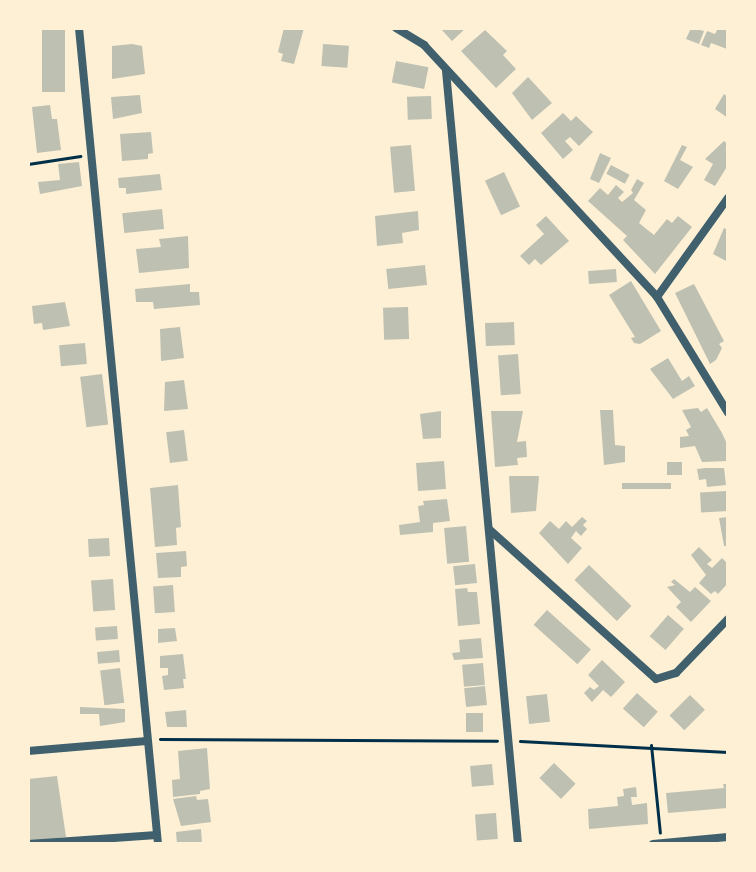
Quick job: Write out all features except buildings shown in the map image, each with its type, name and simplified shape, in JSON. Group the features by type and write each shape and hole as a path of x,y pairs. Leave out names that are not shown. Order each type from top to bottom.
{"street":[{"path":"28,844 158,840 79,28"},
{"path":"396,28 424,45 657,297 728,413"},
{"path":"446,71 518,844"},
{"path":"657,297 728,198"},
{"path":"490,530 656,679 666,679 676,673 728,619"},
{"path":"28,751 147,741"},
{"path":"653,844 728,837"}],"path":[{"path":"28,164 91,155"},
{"path":"160,739 509,741 651,745 728,752"},
{"path":"651,745 661,843"}]}
